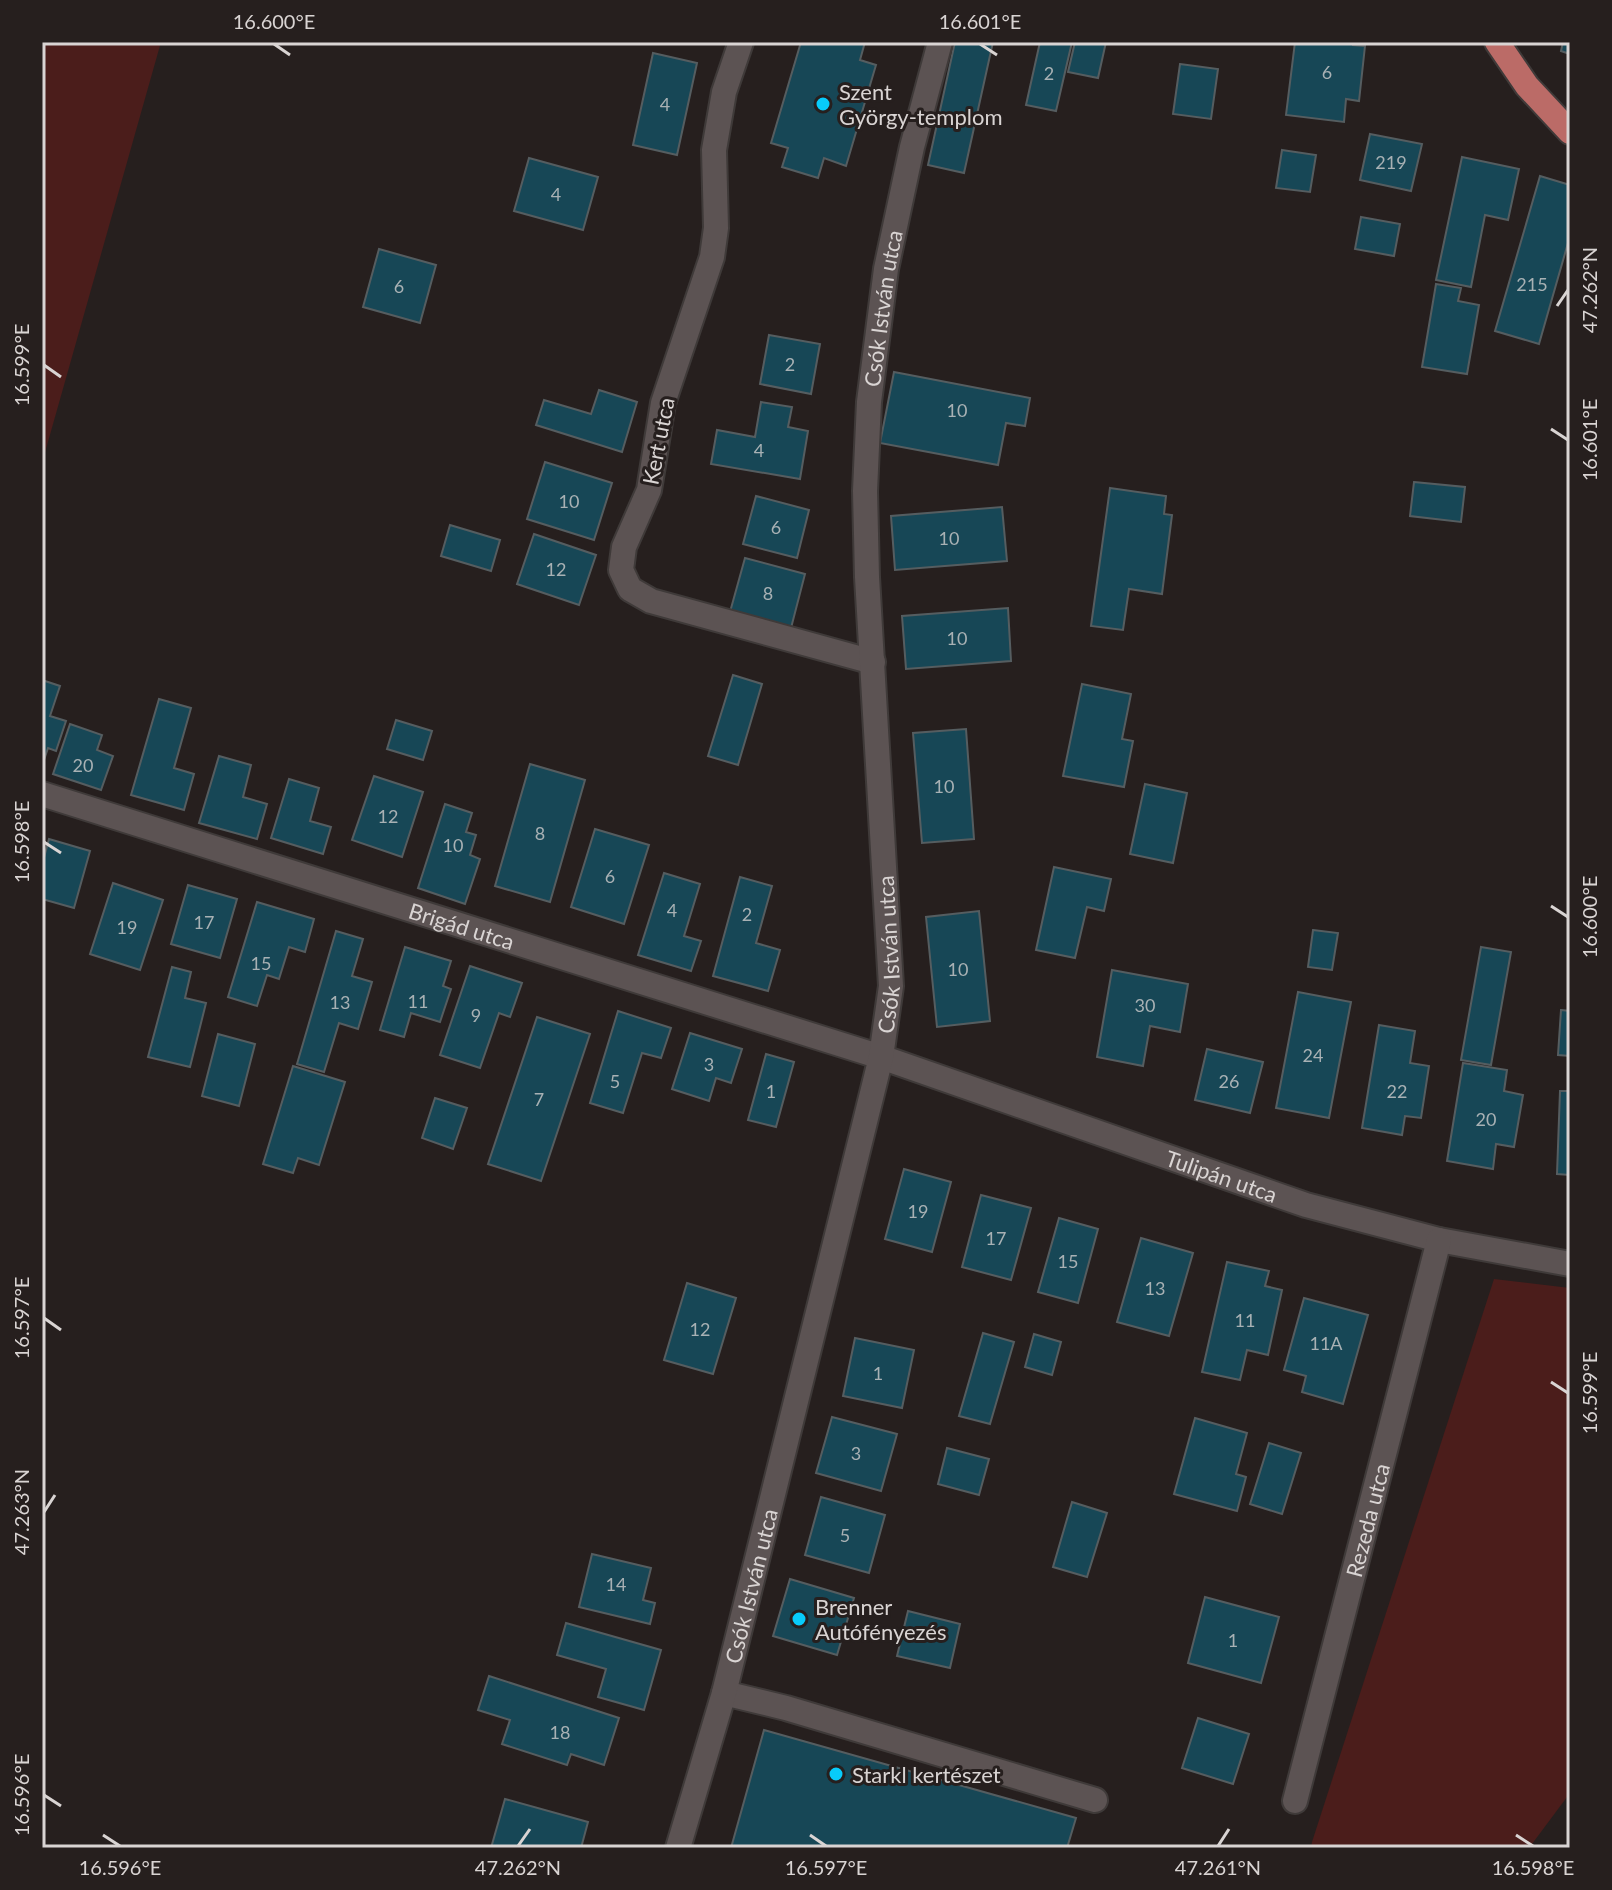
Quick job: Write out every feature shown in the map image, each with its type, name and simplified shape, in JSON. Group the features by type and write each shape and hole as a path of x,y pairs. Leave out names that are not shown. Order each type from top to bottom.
{"main road":[{"path":"1497,42 1527,86 1570,132"}],"street":[{"name":"Kert utca","path":"741,42 724,92 714,150 716,228 712,257 663,403 649,490 624,547 621,570 630,589 651,601 873,662"},
{"name":"Csók István utca","path":"678,1848 724,1693 881,1057 891,986 867,577 869,402 886,269 912,147 940,42"},
{"name":"Brigád utca","path":"42,794 881,1057"},
{"name":"Tulipán utca","path":"881,1057 1306,1205 1439,1240 1570,1264"},
{"name":"Rezeda utca","path":"1295,1801 1439,1240"},
{"path":"724,1693 786,1708 1095,1800"}],"shaded area":[{"path":"42,42 161,42 42,463"},
{"path":"1494,1279 1570,1288 1570,1793 1529,1848 1311,1848 1312,1842"}],"building":[{"name":"Szent György-templom","path":"801,42 865,42 860,60 876,65 846,166 824,158 818,178 782,167 788,148 771,143"},
{"path":"955,42 993,42 964,173 928,165"},
{"path":"1040,42 1072,42 1056,111 1026,105"},
{"path":"1075,42 1106,42 1098,78 1068,72"},
{"path":"1295,42 1353,42 1353,45 1365,46 1359,101 1346,99 1344,122 1286,115"},
{"path":"1563,42 1570,42 1570,54 1561,51"},
{"path":"653,53 697,63 677,155 633,145"},
{"path":"1180,64 1218,69 1211,119 1173,114"},
{"path":"1370,134 1422,144 1411,191 1360,180"},
{"path":"1282,150 1316,155 1310,192 1276,188"},
{"path":"1462,157 1519,169 1508,220 1485,215 1471,287 1436,280"},
{"path":"529,158 598,177 583,230 514,211"},
{"path":"1540,176 1570,185 1570,236 1539,344 1495,331"},
{"path":"1361,217 1400,224 1394,256 1355,249"},
{"path":"379,249 436,265 420,323 363,307"},
{"path":"1436,284 1461,288 1458,301 1479,305 1467,374 1422,367"},
{"path":"769,335 820,344 811,394 760,384"},
{"path":"894,372 1030,398 1025,426 1006,423 998,465 880,443"},
{"path":"599,390 637,402 622,452 536,425 544,400 591,414"},
{"path":"761,402 792,407 788,427 808,431 800,479 711,464 717,430 755,437"},
{"path":"545,462 612,483 594,540 527,519"},
{"path":"1414,482 1465,487 1461,522 1410,516"},
{"path":"1110,488 1166,496 1164,514 1172,515 1162,594 1129,589 1123,630 1091,626"},
{"path":"756,496 809,510 797,558 743,544"},
{"path":"1002,507 1007,561 895,570 891,516"},
{"path":"450,525 500,540 491,571 441,556"},
{"path":"534,534 596,555 579,605 517,584"},
{"path":"745,558 805,574 791,628 730,612"},
{"path":"1008,608 1011,661 906,669 902,616"},
{"path":"733,675 762,684 738,765 708,756"},
{"path":"42,680 60,686 50,716 66,721 56,751 48,748 42,766"},
{"path":"1082,684 1131,694 1122,739 1133,741 1124,787 1063,776"},
{"path":"159,699 191,708 174,768 194,774 184,810 131,795"},
{"path":"396,720 432,731 423,760 387,749"},
{"path":"70,724 102,735 97,750 113,756 101,790 53,774"},
{"path":"966,729 974,839 922,843 913,733"},
{"path":"219,756 251,765 243,797 267,804 257,839 199,823"},
{"path":"530,764 585,780 550,902 495,886"},
{"path":"374,776 423,792 402,857 352,840"},
{"path":"289,779 319,788 310,821 331,827 323,854 271,838"},
{"path":"1145,784 1187,793 1173,863 1130,854"},
{"path":"445,804 472,813 466,832 476,835 470,855 480,859 465,904 418,888"},
{"path":"595,829 649,845 624,924 571,907"},
{"path":"49,839 90,851 74,908 42,899 42,865"},
{"path":"1054,867 1111,879 1104,911 1087,907 1075,958 1036,950"},
{"path":"664,873 700,884 684,936 701,941 691,971 638,955"},
{"path":"740,877 772,886 756,943 780,950 768,991 713,976"},
{"path":"113,883 163,900 140,970 90,954"},
{"path":"188,885 237,899 220,958 171,944"},
{"path":"257,902 314,919 305,952 289,947 279,979 267,975 257,1006 228,997"},
{"path":"979,911 990,1021 937,1027 926,917"},
{"path":"1313,930 1338,933 1332,970 1308,967"},
{"path":"336,931 363,939 352,976 372,982 358,1029 339,1023 324,1072 297,1064"},
{"path":"405,947 451,961 443,986 451,989 440,1022 411,1013 404,1037 380,1030"},
{"path":"1481,947 1511,952 1491,1065 1461,1060"},
{"path":"470,966 522,983 510,1017 499,1013 480,1068 440,1055"},
{"path":"172,967 191,972 185,998 206,1003 190,1067 148,1057"},
{"path":"1112,970 1188,984 1180,1032 1150,1026 1143,1066 1097,1057"},
{"path":"1298,992 1351,1002 1329,1118 1276,1108"},
{"path":"1561,1010 1570,1011 1570,1056 1558,1055"},
{"path":"618,1011 671,1028 661,1058 642,1053 623,1113 590,1103"},
{"path":"537,1017 590,1034 541,1181 488,1164"},
{"path":"1379,1025 1415,1031 1410,1063 1429,1066 1421,1118 1405,1116 1402,1135 1362,1128"},
{"path":"690,1033 742,1049 731,1083 716,1078 709,1101 672,1089"},
{"path":"218,1034 255,1044 239,1106 202,1096"},
{"path":"1207,1049 1263,1062 1250,1113 1195,1100"},
{"path":"766,1054 794,1062 776,1127 748,1120"},
{"path":"1463,1063 1507,1070 1504,1091 1523,1095 1514,1147 1496,1144 1493,1169 1447,1161"},
{"path":"293,1066 345,1082 319,1165 298,1158 293,1173 263,1164"},
{"path":"1560,1091 1570,1091 1570,1175 1557,1174"},
{"path":"435,1098 467,1108 453,1149 422,1138"},
{"path":"904,1169 951,1182 932,1252 885,1239"},
{"path":"981,1195 1031,1208 1011,1280 962,1267"},
{"path":"1059,1218 1098,1229 1078,1303 1038,1292"},
{"path":"1141,1238 1193,1253 1169,1336 1117,1322"},
{"path":"1227,1262 1269,1271 1265,1286 1282,1290 1268,1355 1247,1350 1240,1380 1202,1372"},
{"path":"687,1283 736,1298 713,1374 664,1360"},
{"path":"1304,1298 1368,1315 1343,1404 1302,1392 1306,1376 1284,1370"},
{"path":"983,1333 1014,1342 990,1424 959,1416"},
{"path":"1034,1334 1061,1342 1052,1375 1025,1367"},
{"path":"855,1338 914,1350 902,1408 843,1396"},
{"path":"832,1417 897,1434 881,1491 816,1473"},
{"path":"1195,1418 1247,1433 1236,1474 1246,1477 1237,1511 1174,1494"},
{"path":"1269,1443 1301,1453 1282,1514 1250,1504"},
{"path":"947,1448 989,1459 979,1495 938,1484"},
{"path":"821,1497 885,1515 869,1573 805,1555"},
{"path":"1072,1502 1107,1513 1087,1577 1053,1567"},
{"path":"592,1554 651,1568 643,1600 655,1603 650,1624 579,1607"},
{"path":"790,1579 854,1598 837,1655 773,1636"},
{"path":"1205,1597 1279,1617 1261,1683 1188,1663"},
{"path":"908,1611 960,1624 950,1668 897,1656"},
{"path":"566,1623 661,1650 644,1710 598,1697 606,1669 557,1655"},
{"path":"489,1676 619,1718 604,1765 571,1754 567,1765 502,1744 510,1720 478,1710"},
{"path":"1198,1718 1249,1734 1233,1784 1182,1768"},
{"name":"Starkl kertészet","path":"764,1730 1076,1818 1067,1848 731,1848"},
{"path":"505,1799 588,1822 581,1848 491,1848"}],"place":[{"name":"Szent György-templom","path":"823,104"},
{"name":"Brenner Autófényezés","path":"799,1619"},
{"name":"Starkl kertészet","path":"836,1774"}]}
